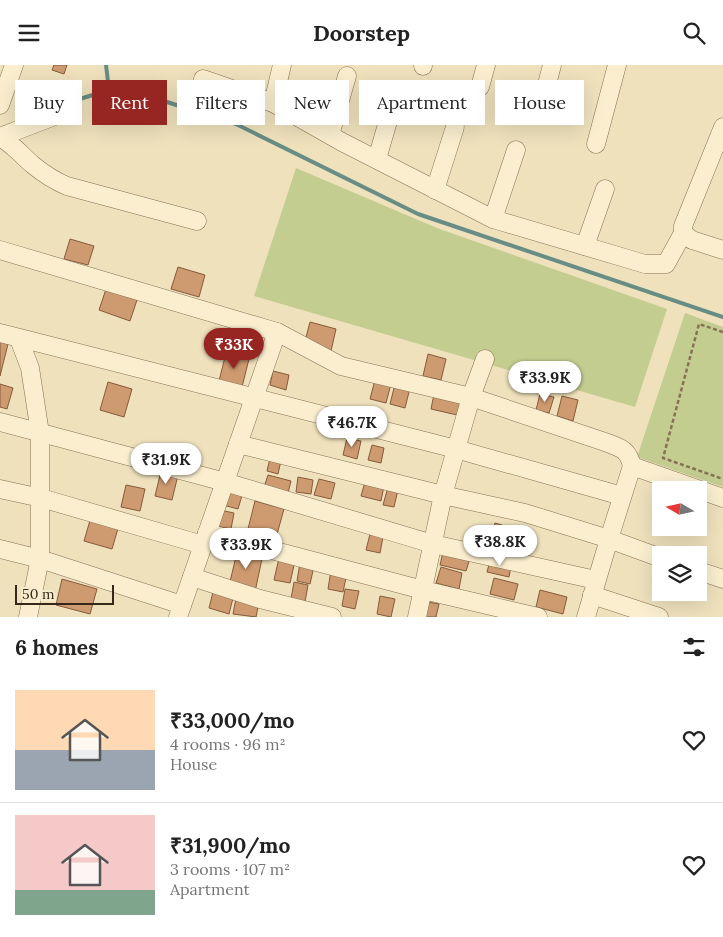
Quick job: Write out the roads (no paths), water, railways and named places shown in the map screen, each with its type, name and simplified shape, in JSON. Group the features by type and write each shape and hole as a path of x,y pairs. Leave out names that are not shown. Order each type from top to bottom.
{"street":[{"path":"0,103 14,65"},
{"path":"273,103 282,65"},
{"path":"482,80 486,65"},
{"path":"548,80 552,65"},
{"path":"596,144 617,65"},
{"path":"330,135 347,76"},
{"path":"203,79 273,103 330,135 493,219 645,264 666,264 683,233 686,220 723,127"},
{"path":"0,137 31,125"},
{"path":"377,159 387,125"},
{"path":"436,190 455,127"},
{"path":"0,137 13,145 32,165 54,181 67,187 197,221"},
{"path":"493,219 516,150"},
{"path":"585,246 605,189"},
{"path":"683,233 692,240 723,250"},
{"path":"0,250 277,332 341,366 471,397 621,448 629,455 632,467 586,617"},
{"path":"0,549 40,559 180,611 277,332"},
{"path":"0,333 456,449 622,496"},
{"path":"19,339 30,368 40,433 40,559 28,617"},
{"path":"417,617 443,495 471,397 485,359"},
{"path":"0,422 225,482 433,544 594,587 659,617"},
{"path":"238,444 443,495 525,513 652,554"},
{"path":"632,467 723,499"},
{"path":"0,489 538,617"},
{"path":"707,574 723,579"},
{"path":"192,577 260,599 332,617"}],"waterway":[{"path":"106,65 108,80"},
{"path":"82,98 123,88 236,124 418,214 723,317"}]}
